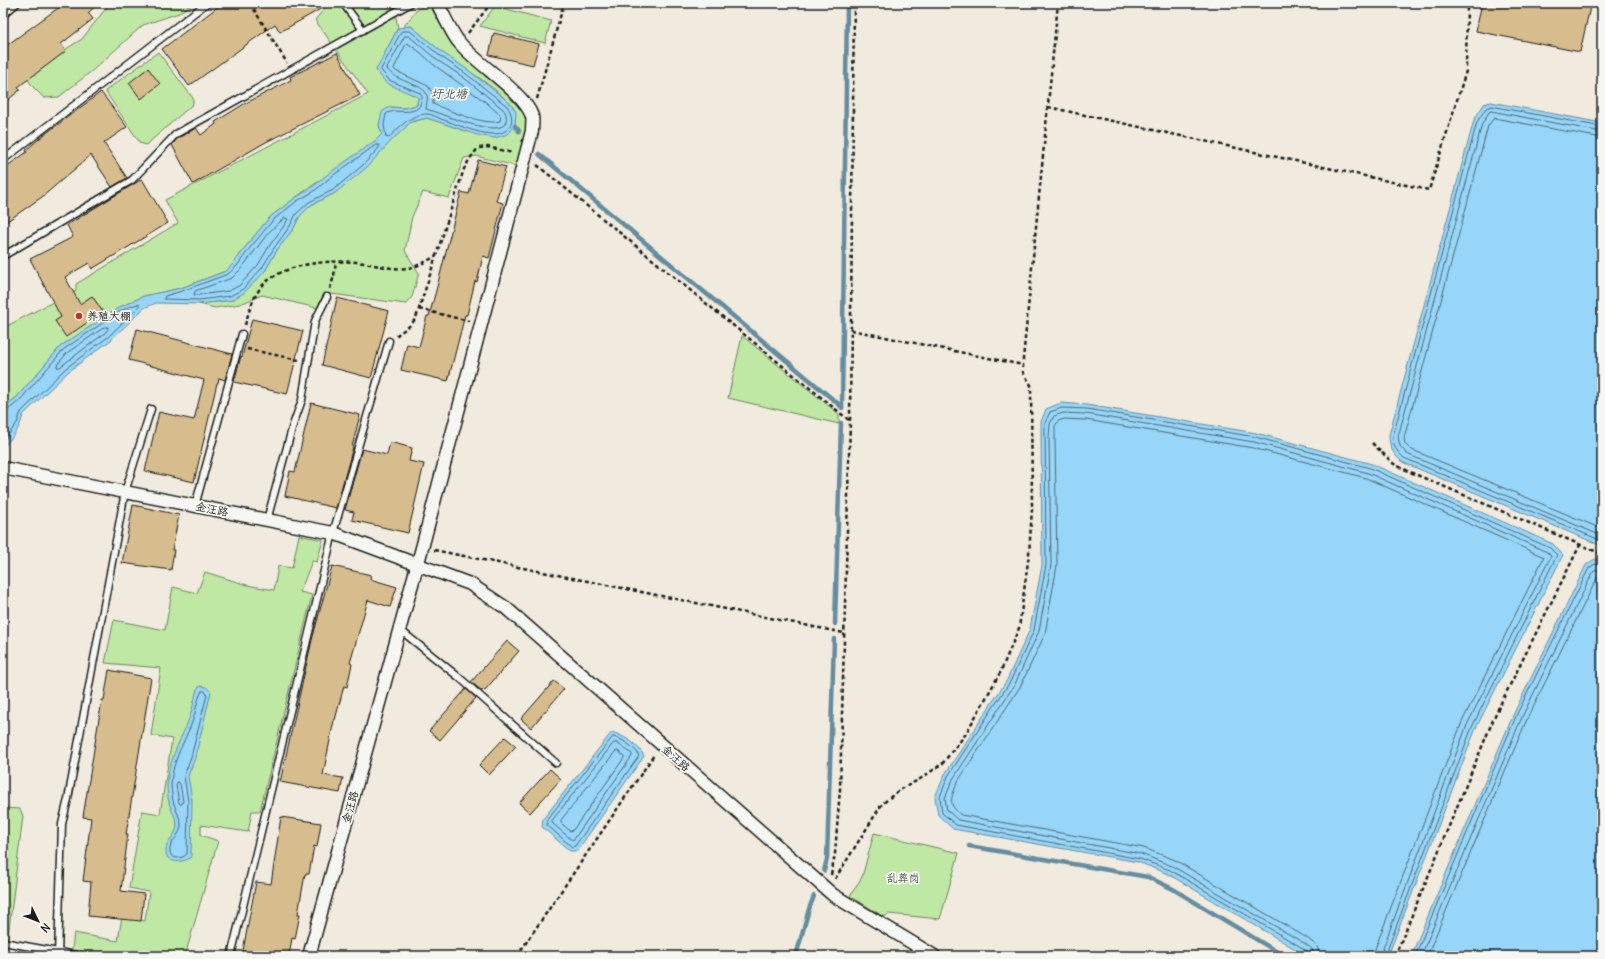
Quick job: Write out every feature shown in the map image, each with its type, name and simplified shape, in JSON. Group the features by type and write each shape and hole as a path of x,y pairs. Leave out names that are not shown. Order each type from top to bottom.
{"street":[{"path":"417,565 532,131 532,117 529,110 515,92 476,60 458,40 437,3"},
{"name":"金汪路","path":"3,468 333,534 470,584 506,608 828,891 934,956"},
{"name":"金汪路","path":"309,956 417,565"}],"lane":[{"path":"3,15 17,3"},
{"path":"3,160 207,3"},
{"path":"343,3 362,30"},
{"path":"3,256 132,180 176,134 412,3"},
{"path":"267,520 293,425 302,400 310,362 311,339 315,321 327,297"},
{"path":"195,506 242,334"},
{"path":"231,956 333,534 390,341"},
{"path":"59,954 62,824 68,799 125,492 151,409"},
{"path":"399,629 461,679 556,763"},
{"path":"3,942 59,954 81,956"}],"path":[{"path":"250,3 291,70"},
{"path":"458,40 470,32 491,3"},
{"path":"532,117 564,3"},
{"path":"828,891 835,854 840,789 850,421 854,3"},
{"path":"828,891 882,804 898,791 920,779 942,764 964,736 1000,673 1018,628 1029,554 1032,509 1030,385 1023,372 1023,365 1058,3"},
{"path":"1048,107 1429,190 1466,71 1467,3"},
{"path":"1583,3 1602,7"},
{"path":"390,341 403,329 414,324 464,169 468,160 478,148 488,148 526,156 850,421"},
{"path":"242,334 250,307 262,287 271,279 295,267 314,263 357,262 396,269 410,268 436,256"},
{"path":"327,297 334,276 336,262"},
{"path":"419,309 481,324"},
{"path":"851,330 1023,365"},
{"path":"238,347 310,362"},
{"path":"1372,443 1394,464 1410,472 1602,554"},
{"path":"1396,956 1496,713 1580,545"},
{"path":"422,548 844,633"},
{"path":"518,956 661,744"}],"green space":[{"path":"110,3 193,3 179,13 143,25 93,70 59,97 44,98 33,87 25,75 82,39"},
{"path":"323,3 393,3 398,28 376,70 418,97 417,105 404,108 389,107 379,125 382,134 375,141 270,217 226,271 181,288 144,296 120,307 61,346 17,397 3,408 3,328 76,291 76,284 178,223 165,200 368,94 315,20 325,8"},
{"path":"427,4 430,6 447,36 521,107 528,125 519,167 476,156 464,158 449,198 423,192 412,217 405,251 419,273 412,297 406,304 324,293 317,308 262,295 240,304 215,308 199,304 232,300 265,271 277,250 294,228 299,217 311,205 335,193 411,122 427,118 460,129 516,112 501,95 483,80 444,54 411,26 403,27 416,11"},
{"path":"495,6 551,21 545,43 480,26"},
{"path":"158,52 193,98 193,104 146,145 140,143 105,91"},
{"path":"742,336 839,414 839,424 728,398"},
{"path":"299,535 323,540 317,562 312,561 300,592 312,595 260,811 252,811 248,832 201,825 201,835 218,841 185,956 71,956 74,933 118,941 122,916 145,921 149,892 129,888 142,811 160,814 172,739 151,735 161,668 105,663 114,620 165,630 173,587 197,593 205,572 247,585 274,590 278,566 292,568"},
{"path":"3,808 20,809 23,816 8,937 3,937"},
{"name":"乱葬岗","path":"874,833 959,853 940,919 889,914 884,917 850,896 862,877"}],"water":[{"name":"圩北塘","path":"411,26 443,53 468,70 510,103 516,112 515,126 508,134 495,138 477,135 427,118 411,122 366,168 335,193 311,205 299,217 294,228 277,250 265,271 245,292 232,300 199,304 156,303 144,308 111,340 69,371 23,415 16,432 3,447 3,408 17,397 61,346 120,307 144,296 181,288 226,271 270,217 375,141 382,134 379,125 382,112 389,107 404,108 417,105 418,97 386,83 376,70 398,28"},
{"path":"1491,102 1602,123 1602,546 1402,462 1394,453 1390,443 1389,435 1474,120 1484,104"},
{"path":"1061,403 1087,405 1256,433 1372,464 1553,544 1563,555 1476,728 1388,956 1307,956 1168,874 1138,862 953,829 938,815 935,797 945,774 1007,680 1030,629 1042,565 1041,422 1046,409"},
{"path":"1595,559 1602,562 1602,956 1411,956 1514,713 1586,565"},
{"path":"200,686 206,687 211,692 195,758 188,776 192,800 191,857 184,861 175,861 168,858 166,855 166,847 175,833 177,826 168,798 167,784 169,768 187,724 197,689"},
{"path":"612,732 630,741 644,756 577,851 570,851 542,827 543,819"}],"building":[{"path":"65,3 99,3 88,13 93,19 61,44 66,51 18,87 20,90 3,104 3,48"},
{"path":"223,3 331,3 280,32 275,24 189,86 162,49"},
{"path":"1482,3 1567,3 1590,7 1580,52 1476,31"},
{"path":"494,33 539,44 533,65 489,55"},
{"path":"337,53 360,95 266,142 193,184 172,145 177,139 196,128 201,135 216,124 215,122 244,104 291,80 290,77"},
{"path":"148,68 160,84 141,99 129,83"},
{"path":"101,92 127,127 104,143 127,178 112,187 91,155 42,197 3,224 3,169 27,152 26,150 45,134"},
{"path":"478,160 506,167 496,201 503,203 489,258 483,256 477,282 475,281 448,381 401,370 407,344 419,347 427,316 429,316 437,287 461,192 469,194"},
{"path":"142,179 168,223 92,269 89,263 65,277 80,304 92,296 103,312 66,337 55,321 61,317 30,259 73,237 67,225"},
{"path":"337,298 389,311 371,378 322,365"},
{"path":"252,319 303,331 287,394 234,382"},
{"path":"137,329 232,354 225,380 219,378 217,383 194,482 145,471 159,412 194,420 204,380 129,360"},
{"path":"311,403 360,415 353,447 336,508 285,496 290,471 295,472"},
{"path":"390,442 412,448 409,461 424,464 408,533 352,520 354,512 345,510 362,449 387,455"},
{"path":"133,505 179,515 172,550 174,550 171,570 122,563"},
{"path":"332,566 371,575 370,579 397,587 390,607 368,600 350,663 352,664 347,687 344,686 334,720 323,775 343,778 340,793 280,782 312,640"},
{"path":"507,641 519,651 485,690 484,689 482,691 471,682"},
{"path":"109,670 151,678 126,834 128,834 121,891 144,894 141,921 88,916 91,882 83,881 91,818 83,817 102,700 104,700"},
{"path":"554,681 564,689 531,728 521,719"},
{"path":"466,689 476,698 440,740 429,731"},
{"path":"505,737 516,746 489,775 479,765"},
{"path":"550,769 561,779 530,813 519,803"},
{"path":"281,817 321,823 317,847 314,846 309,874 305,874 295,939 292,938 289,956 242,956 256,882 271,884"}],"waterway":[{"path":"842,408 847,3"},
{"path":"515,126 519,131"},
{"path":"539,154 842,407"},
{"path":"835,624 841,423"},
{"path":"824,871 827,859 834,639"},
{"path":"969,846 1148,877 1173,889 1284,956"},
{"path":"796,956 814,896"}],"place":[{"name":"养殖大棚","path":"79,316"}]}
